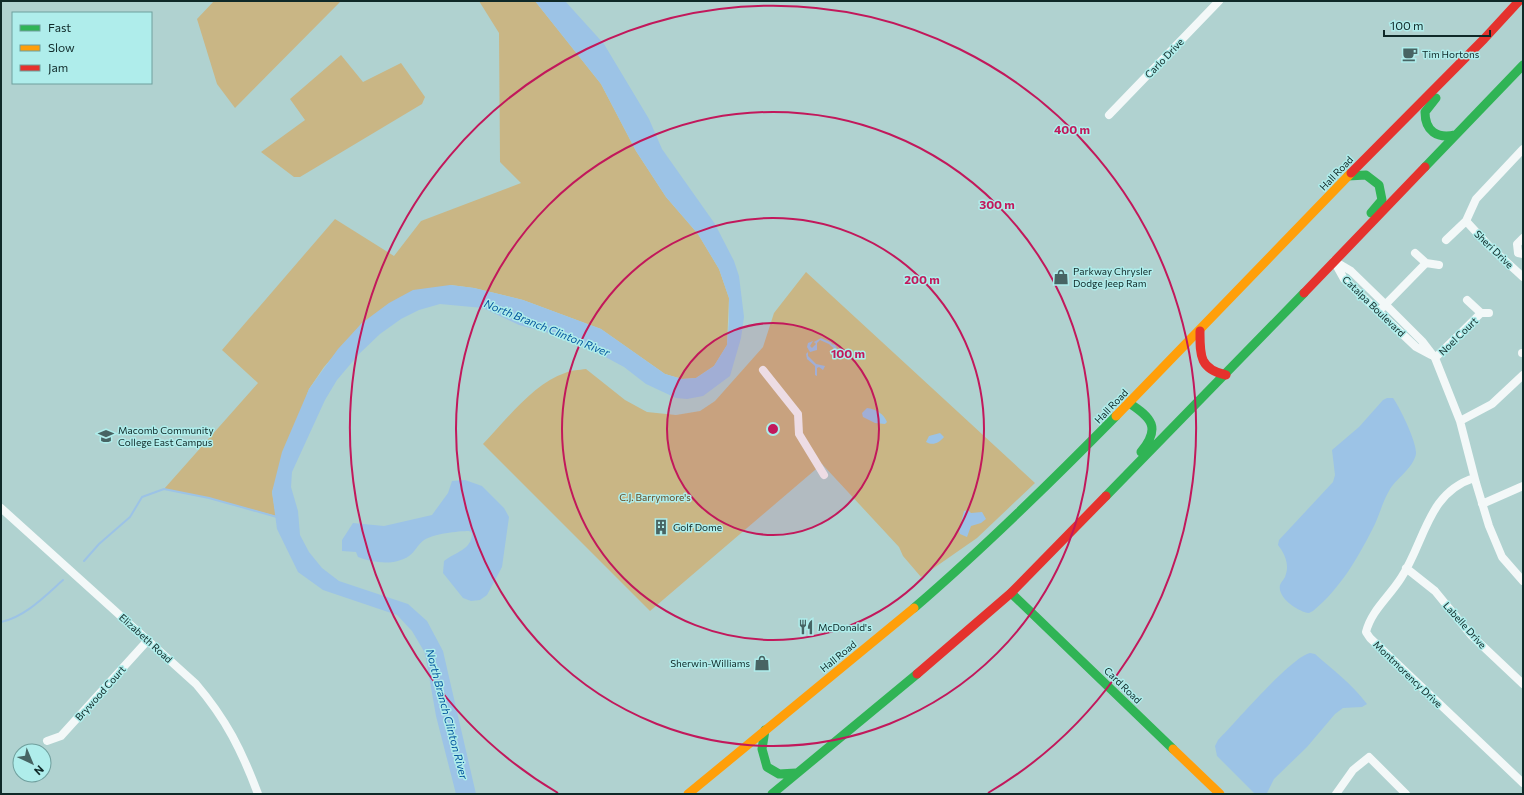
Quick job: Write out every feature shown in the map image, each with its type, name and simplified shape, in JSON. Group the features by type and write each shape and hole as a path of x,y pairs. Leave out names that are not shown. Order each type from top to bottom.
{"main road":[{"name":"Hall Road","path":"688,794 971,559 1075,458 1200,331 1348,176 1484,39 1519,1"},
{"path":"1455,134 1440,137 1429,131 1426,126 1424,112 1427,106 1478,55 1484,39"},
{"path":"772,794 952,645 1011,593 1091,514 1226,375 1523,64"},
{"path":"1334,261 1382,200 1379,186 1374,180 1366,175 1348,176"},
{"path":"1200,331 1200,357 1205,366 1211,372 1226,375"},
{"path":"1091,514 1099,496 1146,446 1153,433 1153,426 1149,418 1129,403"},
{"name":"Card Road","path":"1011,593 1220,794"},
{"path":"765,730 761,749 767,766 773,772 779,774 796,773"}],"street":[{"name":"Carlo Drive","path":"1109,115 1219,1"},
{"path":"1446,240 1466,220 1476,199 1523,149"},
{"name":"Sheri Drive","path":"1466,220 1489,246 1523,277"},
{"path":"1523,238 1517,244 1518,253 1523,254"},
{"path":"1415,252 1426,263 1439,265"},
{"name":"Catalpa Boulevard","path":"1334,261 1351,271 1386,304 1422,341 1435,358 1460,421 1482,504 1502,557 1523,581"},
{"name":"Catalpa Boulevard","path":"1334,261 1344,279 1416,347 1435,358"},
{"path":"1379,312 1426,263"},
{"name":"Noel Court","path":"1435,358 1485,313 1467,300"},
{"path":"763,370 798,414 799,434 824,475"},
{"path":"1460,421 1492,404 1523,375"},
{"name":"Montmorency Drive","path":"1474,478 1462,482 1449,490 1439,502 1401,578 1369,619 1366,632 1523,783"},
{"path":"1482,504 1523,486"},
{"name":"Elizabeth Road","path":"1,508 189,677 223,718 243,756 258,794"},
{"name":"Labelle Drive","path":"1406,568 1435,592 1471,635 1523,684"},
{"name":"Brywood Court","path":"48,741 61,736 148,640"},
{"path":"1336,794 1353,770 1369,757 1406,794"}],"green space":[{"path":"214,1 341,1 235,108 217,84 197,19"},
{"path":"479,1 535,1 601,84 636,151 666,197 698,234 719,269 729,298 727,345 714,366 696,378 682,379 665,374 601,329 523,300 474,288 451,285 362,323 324,367 309,389 272,492 276,516 209,498 164,489 258,383 222,350 335,219 394,256 421,221 521,183 500,162 499,33"},
{"path":"341,55 363,82 401,63 425,97 422,104 300,177 294,177 261,152 305,120 290,99"},
{"name":"C.J. Barrymore's","path":"806,272 1035,483 977,538 921,577 903,556 899,547 822,464 650,611 483,444 510,414 542,385 553,378 575,370 586,369 625,400 647,412 676,415 700,411 715,401 763,347 774,313"}],"water":[{"name":"North Branch Clinton River","path":"535,1 565,1 604,44 649,119 662,149 715,224 734,261 739,276 744,317 741,338 730,376 703,396 687,399 676,398 646,384 624,367 572,339 519,325 483,308 440,304 419,310 401,319 380,334 359,354 337,380 325,400 292,472 291,487 298,511 300,535 309,552 322,568 339,581 408,604 427,621 443,651 476,794 456,794 436,716 425,653 412,631 397,615 323,590 298,572 277,529 272,492 282,452 309,389 338,349 362,323 389,303 413,290 450,285 474,288 523,300 601,329 665,374 682,379 696,378 714,366 727,345 729,298 719,269 698,234 666,197 636,151 601,84"},
{"path":"821,338 835,345 842,356 829,344 820,340 817,343 817,350 810,352 807,347 808,343 813,341 810,346 812,348 816,344 814,342"},
{"path":"808,352 808,356 816,364 825,366 823,370 819,367 817,368 817,376 815,375 815,366 807,359 806,354"},
{"path":"1393,398 1400,409 1408,425 1416,449 1416,454 1412,464 1389,491 1369,536 1356,560 1341,582 1313,611 1309,613 1305,612 1290,604 1282,595 1280,590 1280,585 1285,577 1287,564 1285,556 1278,545 1279,540 1333,482 1335,475 1332,450 1359,427 1383,400"},
{"path":"867,408 874,409 879,412 887,422 885,424 875,423 863,417 862,413"},
{"path":"940,433 944,437 940,441 933,444 926,442 929,436"},
{"path":"465,480 482,486 504,508 509,517 502,567 487,595 480,600 471,601 463,598 443,573 444,561 462,550 469,543 472,533 469,531 446,533 428,538 424,540 409,556 397,561 371,561 358,557 356,552 342,551 342,540 353,523 384,526 432,515 448,493 452,481"},
{"path":"968,510 971,513 982,512 986,519 981,523 971,526 967,537 960,534 959,531 964,511"},
{"path":"1310,653 1315,654 1342,678 1367,704 1362,707 1343,708 1335,714 1307,747 1274,779 1267,793 1254,793 1217,756 1215,746 1218,740 1277,678 1301,657"}],"waterway":[{"path":"84,561 99,544 130,517 142,497 164,489 209,498 277,517"},
{"path":"1,622 18,616 26,611 63,580"}],"traffic: fast":[{"path":"1425,167 1523,65"},
{"path":"1436,98 1425,112 1427,124 1433,132 1443,136 1455,135"},
{"path":"1348,176 1366,175 1379,185 1382,200 1371,213"},
{"path":"1106,496 1304,293"},
{"path":"1129,403 1137,408 1151,424 1151,436 1141,452"},
{"path":"914,608 1017,514 1116,416"},
{"path":"1011,593 1173,749"},
{"path":"772,794 917,674"},
{"path":"765,730 762,749 767,767 779,774 796,773"}],"traffic: slow":[{"path":"1116,416 1351,173"},
{"path":"688,794 914,608"},
{"path":"1173,749 1220,794"}],"traffic: jam":[{"path":"1351,173 1484,39 1519,1"},
{"path":"1304,293 1425,167"},
{"path":"1200,331 1200,347 1203,360 1211,369 1226,375"},
{"path":"917,674 1011,593 1106,496"}],"place":[{"name":"Tim Hortons","path":"1410,54"},
{"name":"Parkway Chrysler Dodge Jeep Ram","path":"1061,277"},
{"name":"Macomb Community College East Campus","path":"106,436"},
{"name":"Golf Dome","path":"661,527"},
{"name":"McDonald's","path":"806,627"},
{"name":"Sherwin-Williams","path":"762,663"}]}
